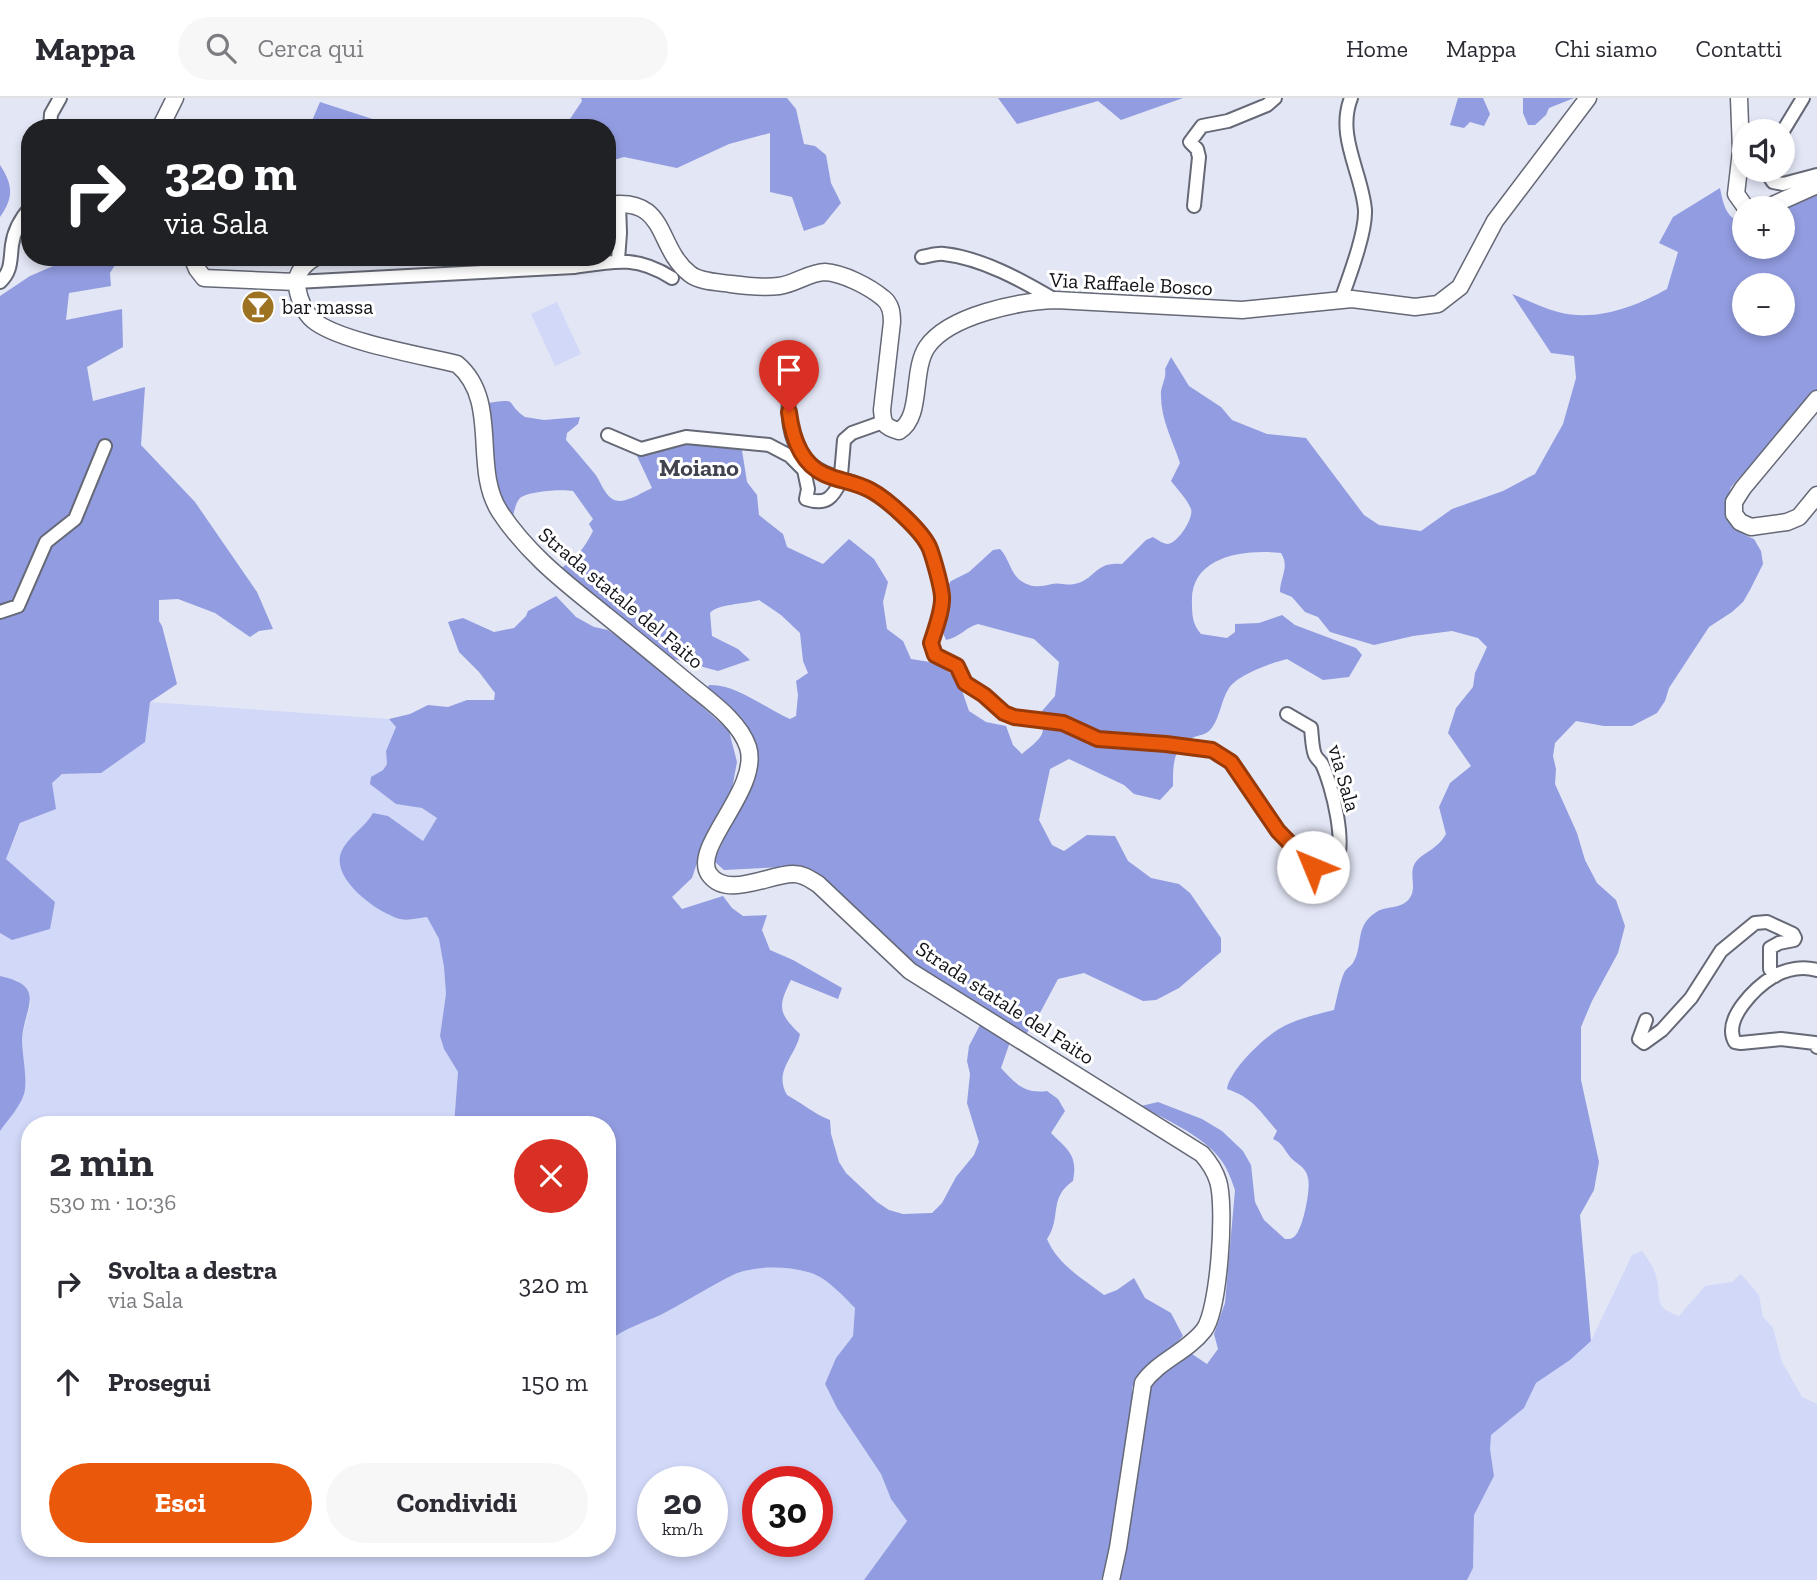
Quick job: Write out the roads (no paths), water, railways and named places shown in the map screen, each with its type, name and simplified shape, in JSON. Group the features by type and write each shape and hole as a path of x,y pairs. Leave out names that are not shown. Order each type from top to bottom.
{"street":[{"path":"51,119 60,98"},
{"path":"164,119 175,98"},
{"path":"1194,206 1199,158 1197,149 1190,142 1197,130 1202,126 1228,121 1267,105 1275,98"},
{"path":"1341,300 1365,212 1349,143 1347,115 1351,98"},
{"name":"Via Raffaele Bosco","path":"883,422 887,427 899,430 907,426 912,419 915,386 922,357 927,346 937,337 977,315 1031,301 1242,310 1352,299 1415,307 1438,304 1466,278 1496,221 1588,98"},
{"path":"1737,196 1741,151 1739,98"},
{"path":"1790,119 1803,98"},
{"path":"1795,181 1817,176"},
{"path":"1773,182 1792,182"},
{"path":"1793,196 1817,185"},
{"path":"608,435 640,449 686,437 769,444 790,456 804,470 806,499 817,503 828,499 836,492 841,475 844,440 852,433 883,422 892,322 892,310 884,299 841,273 821,272 780,286 746,286 691,276 676,258 659,226 646,210 634,204 616,204"},
{"path":"616,216 620,233 618,260 657,268 672,278"},
{"path":"0,282 11,268 12,242 21,220"},
{"path":"922,257 943,254 975,262 1010,274 1055,300"},
{"path":"196,266 204,278 296,282 580,266"},
{"path":"296,282 305,266"},
{"name":"Strada statale del Faito","path":"296,282 304,308 312,320 326,328 365,342 457,365 469,374 480,407 489,491 498,510 520,540 541,562 667,665 736,727 748,747 749,761 741,795 708,849 706,864 710,875 724,884 743,885 793,873 818,884 910,971 1202,1153 1213,1168 1219,1184 1221,1210 1213,1312 1204,1330 1150,1374 1143,1384 1111,1580"},
{"path":"791,360 789,412 797,449 821,472 839,479"},
{"path":"1817,399 1743,488 1734,502 1734,514 1740,522 1751,527 1787,522 1799,517 1817,495"},
{"path":"0,612 18,606 46,542 75,519 105,446"},
{"name":"via Sala","path":"839,479 872,491 922,536 930,549 942,597 931,643 932,649 935,655 957,666 965,683 1004,713 1014,717 1063,723 1098,739 1212,750 1231,762 1278,831 1313,867 1333,867 1339,856 1340,836 1326,776 1315,755 1311,728 1287,714"},
{"path":"1646,1020 1639,1039 1644,1043 1662,1030 1691,998 1721,951 1755,923 1767,922 1793,934 1795,938 1770,948 1770,969 1774,976"},
{"path":"1817,970 1809,967 1792,969 1774,976 1754,993 1731,1027 1735,1041 1741,1044 1781,1039 1815,1044 1817,1047"}],"place":[{"name":"bar massa","path":"258,307"}],"district":[{"name":"Moiano","path":"699,468"}]}
